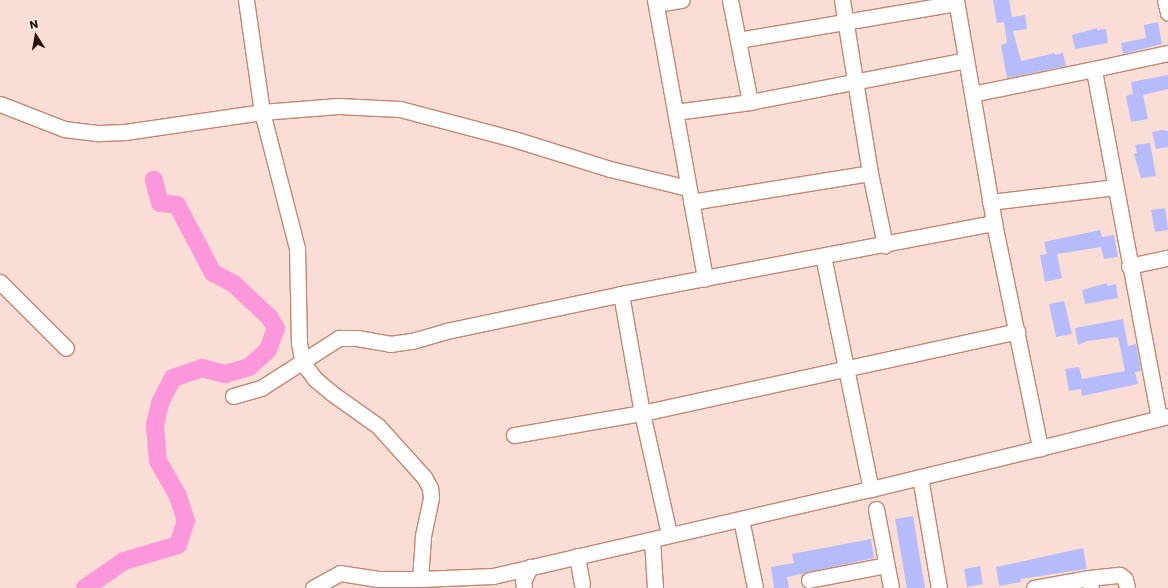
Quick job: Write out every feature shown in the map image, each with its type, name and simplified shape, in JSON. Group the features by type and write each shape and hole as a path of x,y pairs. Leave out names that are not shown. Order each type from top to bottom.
{"street":[{"path":"246,0 262,112 297,248 299,343 303,363 327,389 378,426 419,471 430,488 420,579"},
{"path":"682,0 656,2 705,279"},
{"path":"730,0 750,102"},
{"path":"842,0 870,172 885,245"},
{"path":"1165,0 1168,13"},
{"path":"738,40 956,1 990,202 1040,448"},
{"path":"972,94 1168,53"},
{"path":"675,112 750,102 966,60"},
{"path":"313,588 340,573 378,579 420,579 441,583 493,576 652,540 669,534 871,489 1163,417 1129,266 1094,69"},
{"path":"0,104 64,129 99,133 125,132 262,112 338,106 400,109 517,140 689,195 870,172"},
{"path":"990,202 1115,187"},
{"path":"232,396 261,388 303,363 339,338 397,343 621,294 885,245 994,223"},
{"path":"823,256 871,489"},
{"path":"1129,266 1168,258"},
{"path":"0,282 66,348"},
{"path":"621,294 642,413 669,534"},
{"path":"514,435 642,413 846,370 1017,331"},
{"path":"920,477 939,588"},
{"path":"876,509 891,588"},
{"path":"741,518 755,588"},
{"path":"652,540 655,588"},
{"path":"577,556 582,584"},
{"path":"809,580 886,565"},
{"path":"524,588 523,581 530,567"},
{"path":"1034,588 1090,583 1120,575 1126,579 1127,588"}],"building":[{"path":"993,0 1009,0 1012,17 1025,15 1027,29 1013,31 1021,61 1055,53 1055,55 1063,53 1066,66 1007,78 1001,45 1007,43 1004,22 997,23"},
{"path":"1158,22 1162,44 1123,54 1121,43 1146,38 1144,25"},
{"path":"1097,28 1097,30 1106,29 1108,43 1075,49 1072,35"},
{"path":"1168,75 1168,89 1143,95 1148,119 1131,122 1126,96 1133,94 1131,82"},
{"path":"1162,130 1168,131 1168,147 1156,149 1152,132"},
{"path":"1150,143 1156,176 1141,178 1134,154 1137,153 1135,145"},
{"path":"1165,208 1168,230 1155,232 1151,210"},
{"path":"1100,230 1102,237 1114,235 1118,257 1104,259 1101,247 1057,254 1062,278 1045,282 1040,255 1047,254 1044,242"},
{"path":"1107,283 1107,286 1116,284 1118,298 1085,304 1082,290"},
{"path":"1064,301 1072,334 1056,337 1049,304"},
{"path":"1123,319 1128,346 1136,344 1141,371 1135,372 1138,384 1082,396 1081,389 1069,391 1065,369 1079,367 1082,379 1125,371 1118,337 1087,341 1078,345 1075,328"},
{"path":"913,516 925,588 907,588 895,519"},
{"path":"871,539 874,558 787,577 789,588 774,588 771,567 794,563 792,554"},
{"path":"1083,548 1087,569 1020,579 1021,582 999,586 996,567"},
{"path":"980,566 983,584 967,587 964,569"}],"waterway":[{"path":"85,588 124,561 178,545 186,521 177,494 158,461 155,425 160,403 173,378 202,368 225,374 249,367 268,350 276,328 269,317 234,284 213,273 177,205 160,203 154,180"}]}
